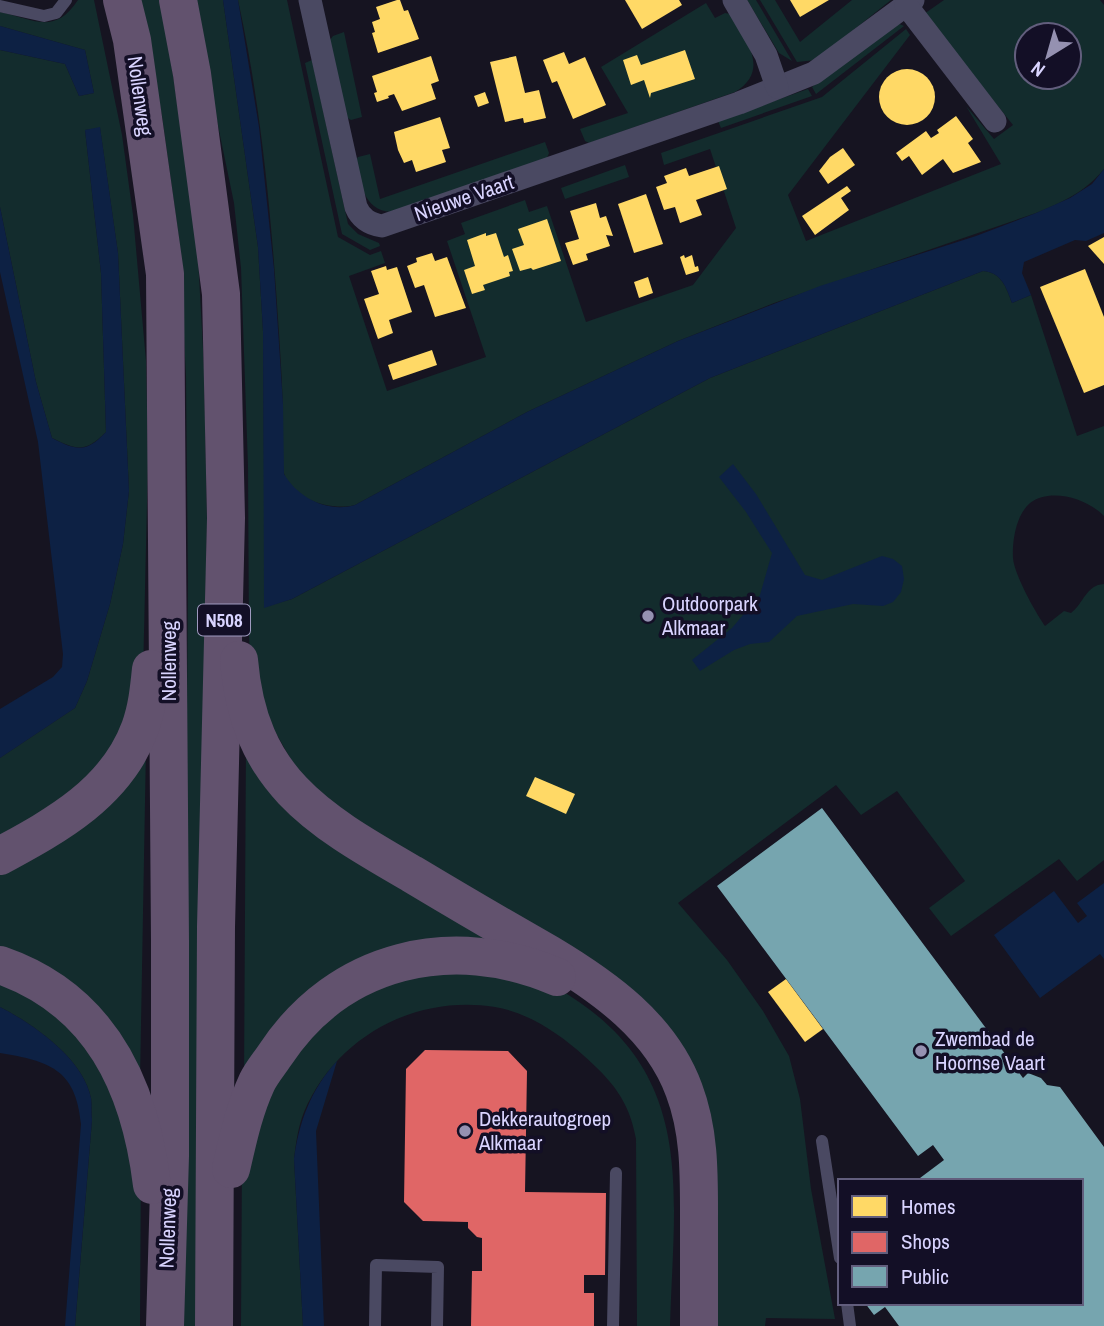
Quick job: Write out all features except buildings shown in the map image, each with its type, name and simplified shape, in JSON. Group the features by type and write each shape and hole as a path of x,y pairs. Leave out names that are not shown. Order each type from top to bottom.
{"highway":[{"name":"N508","path":"178,0 192,74 221,294 226,517 217,913 214,1326"},
{"name":"Nollenweg","path":"122,16 165,274 170,1156 165,1309"},
{"path":"0,856 56,826 88,802 115,773 135,739 147,701 168,493"},
{"path":"226,517 241,687 261,746 291,790 310,809 355,841 586,976 626,1006 669,1059 684,1088 693,1118 698,1150 699,1326"},
{"path":"215,1242 243,1117 258,1079 305,1016 341,988 396,963 432,956 490,957 541,970 567,981 593,998 632,1035 656,1067 674,1112 684,1168 681,1326"},
{"path":"0,965 15,970 64,1000 102,1040 125,1077 141,1122 151,1177 165,1309"}],"street":[{"name":"Nieuwe Vaart","path":"310,0 354,200 358,214 373,225 388,224 777,88 822,68 910,2 995,121"},
{"path":"734,0 766,55 777,88"}],"lane":[{"path":"0,6 44,16 57,13 66,0"},
{"path":"822,1141 838,1245"},
{"path":"613,1326 616,1173"},
{"path":"375,1326 376,1265 438,1267 437,1326"},
{"path":"847,1305 850,1326"}],"green space":[{"path":"78,0 94,0 122,135 133,215 146,361 148,459 143,676 116,754 0,846 0,758 75,708 87,681 110,604 123,544 129,491 118,253 100,128 85,130 101,273 106,432 86,446 75,447 52,438 36,382 0,207 0,50 65,64 79,96 94,93 85,50 0,26 0,12 34,21 52,21 61,18"},
{"path":"139,0 162,0 197,239 204,367 207,522 201,823 197,1326 182,1326 188,581 186,376 179,239 162,116"},
{"path":"192,0 223,0 258,247 263,331 265,607 292,599 710,378 983,271 999,278 1012,303 1031,295 1077,436 1104,426 1104,516 1089,505 1069,497 1039,498 1030,503 1021,514 1014,536 1013,558 1021,583 1045,626 1064,611 1071,613 1089,591 1104,584 1104,860 1077,881 1059,859 951,936 929,908 965,881 897,791 861,815 836,785 678,903 727,960 763,1011 789,1056 800,1099 811,1189 835,1319 766,1318 765,1326 707,1326 671,1047 314,800 252,691 241,268 234,203"},
{"path":"238,0 287,0 338,237 370,255 381,251 385,263 349,276 387,391 486,357 447,241 465,234 461,223 525,200 529,212 547,206 586,322 693,285 736,228 710,149 664,165 661,153 822,97 906,29 910,35 788,195 806,241 1001,164 966,106 994,139 1013,125 924,14 944,0 1100,0 1104,5 1104,169 1073,196 1055,205 774,303 678,341 527,412 355,505 324,505 303,497 288,482 284,473 282,380 273,250 254,83"},
{"path":"747,0 756,0 792,61 779,53"},
{"path":"760,0 775,0 800,42 852,0 891,0 816,60 797,62"},
{"path":"706,3 715,18 725,13 730,14 748,44 753,65 752,74 746,83 735,92 589,143 585,141 580,129 628,113 601,67"},
{"path":"895,22 904,26 816,94 812,87"},
{"path":"344,32 362,117 351,120 346,117 330,40"},
{"path":"312,60 348,224 358,234 379,243 380,246 370,250 342,234 305,63"},
{"path":"808,89 812,96 721,128 718,121"},
{"path":"545,142 549,153 547,158 391,212 374,206 369,201 355,161 358,157 370,154 380,199"},
{"path":"625,165 629,177 565,199 561,188"},
{"path":"246,742 523,952 387,956 244,1080"},
{"path":"146,746 140,1081 0,953 0,867"},
{"path":"435,967 557,988 603,1020 635,1055 656,1094 668,1135 674,1226 670,1326 637,1326 636,1139 629,1113 618,1092 583,1055 542,1025 507,1010 465,1005 436,1007 382,1026 357,1042 336,1062 318,1085 302,1118 294,1159 303,1326 241,1326 242,1159 258,1103 340,1001"},
{"path":"0,976 83,1035 141,1155 140,1326 75,1326 92,1120 91,1098 78,1069 55,1044 0,1007"}],"water":[{"path":"223,0 238,0 259,127 274,269 283,404 284,474 297,490 324,505 355,505 527,412 678,341 820,286 976,236 1036,213 1070,198 1092,184 1104,169 1104,233 1086,241 1075,240 1024,262 1022,273 1031,295 1012,303 999,278 983,271 710,378 292,599 264,608 263,331 258,247"},
{"path":"0,26 85,50 94,93 79,96 65,64 0,50"},
{"path":"100,127 118,253 129,491 123,544 110,604 87,681 75,708 0,758 0,709 53,677 62,667 63,654 38,442 0,272 0,207 36,382 52,438 68,446 87,447 106,432 101,273 85,130"},
{"path":"733,464 756,494 805,575 822,580 882,556 893,559 902,566 904,579 901,592 893,602 883,606 853,604 797,616 769,642 750,644 734,650 700,671 692,660 732,628 760,595 772,553 746,512 719,477"},
{"path":"1104,883 1104,959 1100,954 1040,998 994,935 1054,891 1078,923 1087,916 1077,903"},
{"path":"0,1007 41,1033 67,1056 86,1083 91,1098 92,1120 75,1326 65,1326 81,1124 78,1105 66,1079 57,1071 46,1064 0,1053"},
{"path":"337,1061 316,1131 324,1326 303,1326 294,1159 299,1132 313,1095"}],"place":[{"name":"Outdoorpark Alkmaar","path":"648,616"},
{"name":"Zwembad de Hoornse Vaart","path":"921,1051"},
{"name":"Dekkerautogroep Alkmaar","path":"465,1131"}]}
